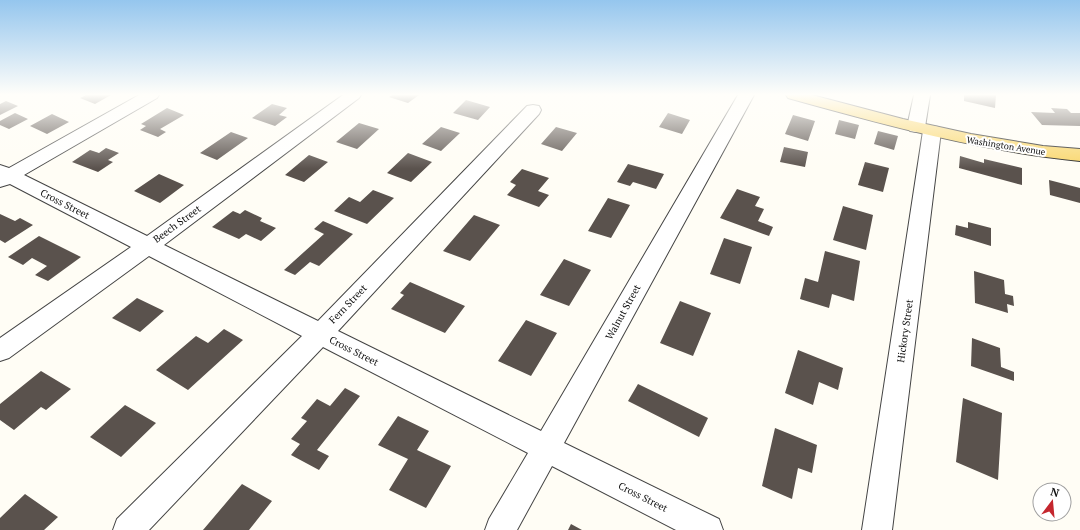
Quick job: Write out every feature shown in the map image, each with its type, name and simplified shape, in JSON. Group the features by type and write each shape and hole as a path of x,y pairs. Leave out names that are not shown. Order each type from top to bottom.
{"main road":[{"name":"Washington Avenue","path":"889,120 1011,148 1080,155"}],"street":[{"path":"3,176 106,120"},
{"name":"Beech Street","path":"0,351 148,246 319,120"},
{"name":"Fern Street","path":"128,530 320,334 524,120"},
{"name":"Walnut Street","path":"500,530 732,120"},
{"name":"Hickory Street","path":"877,530 924,129 923,120"},
{"name":"Cross Street","path":"3,176 148,246 708,530"}],"building":[{"path":"27,120 9,129 0,125 0,121"},
{"path":"41,120 64,120 69,122 47,134 30,126"},
{"path":"148,120 176,120 160,129 166,132 158,137 140,130 146,126 141,124"},
{"path":"257,120 283,120 275,126"},
{"path":"664,120 690,120 682,134 659,127"},
{"path":"791,120 815,121 808,141 785,134"},
{"path":"839,120 859,125 855,139 835,134"},
{"path":"1038,120 1080,120 1080,126 1042,125"},
{"path":"359,123 379,129 357,149 336,142"},
{"path":"441,127 460,133 441,151 422,144"},
{"path":"556,127 577,133 562,151 541,144"},
{"path":"878,131 898,136 894,150 874,144"},
{"path":"231,132 248,138 217,160 200,153"},
{"path":"784,147 808,152 805,167 780,162"},
{"path":"106,148 119,153 108,160 113,162 98,172 72,162 90,150 99,153"},
{"path":"408,153 432,162 411,182 387,173"},
{"path":"309,155 328,162 304,182 285,175"},
{"path":"960,156 984,163 984,159 1022,168 1022,185 959,168"},
{"path":"865,162 889,168 883,192 858,185"},
{"path":"628,164 664,174 656,189 633,182 630,186 617,182"},
{"path":"522,169 549,178 538,191 549,195 539,207 507,195 516,185 510,182"},
{"path":"159,174 184,185 160,203 134,191"},
{"path":"1049,180 1080,188 1080,203 1050,195"},
{"path":"737,189 760,197 755,206 764,209 758,221 773,227 769,236 720,218"},
{"path":"373,190 394,198 367,224 334,211 349,197 360,202"},
{"path":"608,198 630,205 611,238 588,231"},
{"path":"843,206 873,215 866,250 833,240"},
{"path":"245,210 262,218 260,221 276,228 261,241 246,234 239,239 212,227 233,211 240,214"},
{"path":"0,214 15,221 20,218 33,225 5,243 0,240"},
{"path":"474,215 500,225 470,261 443,251"},
{"path":"323,221 353,234 319,266 310,262 295,275 284,270 324,234 314,229"},
{"path":"968,222 991,228 991,246 955,235 956,225 968,228"},
{"path":"39,236 81,257 48,281 35,275 47,266 32,258 23,265 8,257"},
{"path":"724,238 752,247 740,284 710,274"},
{"path":"825,251 860,261 854,301 832,294 829,308 800,299 805,278 818,282"},
{"path":"564,259 591,270 569,306 540,295"},
{"path":"974,271 1004,280 1005,294 1013,296 1014,306 1007,304 1008,313 975,303"},
{"path":"410,282 465,306 445,333 391,309 404,295 400,293"},
{"path":"137,298 164,311 140,332 112,318"},
{"path":"680,301 711,313 693,356 660,343"},
{"path":"526,320 557,333 531,376 498,361"},
{"path":"224,329 243,340 188,390 156,370 196,336 208,343"},
{"path":"972,338 1000,348 1001,367 1014,372 1014,381 971,366"},
{"path":"798,350 843,368 838,390 819,382 813,405 785,393"},
{"path":"41,371 71,389 46,410 41,407 14,430 0,420 0,404"},
{"path":"638,384 708,418 699,437 628,401"},
{"path":"345,388 360,396 317,450 329,456 319,470 291,455 300,444 291,439 307,421 301,418 317,399 330,406"},
{"path":"963,398 1002,413 998,480 956,462"},
{"path":"125,405 156,423 121,457 90,437"},
{"path":"398,416 429,431 417,450 451,466 426,508 389,490 408,459 378,445"},
{"path":"775,428 817,445 812,473 798,468 792,499 762,486"},
{"path":"242,484 272,501 249,530 203,530"},
{"path":"25,494 58,517 44,530 0,530 0,518"},
{"path":"571,524 582,530 568,530"}]}
